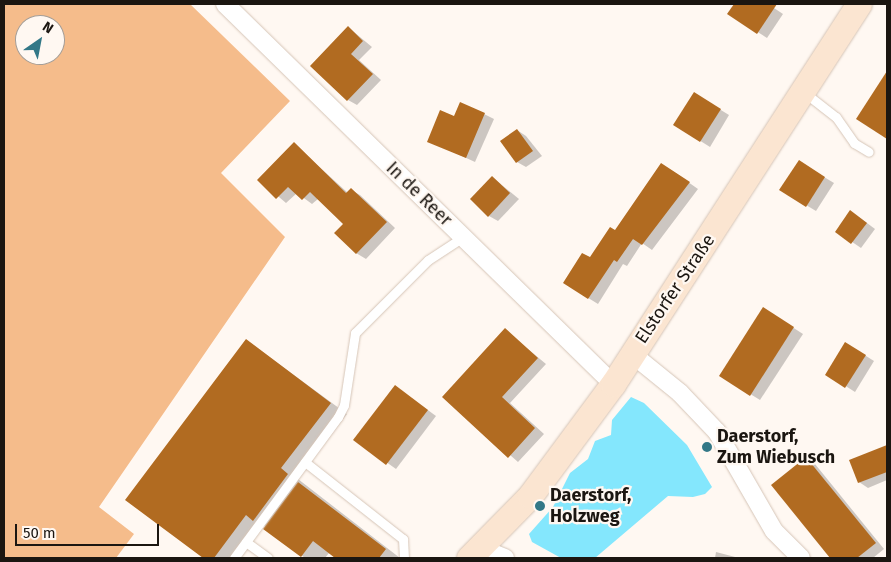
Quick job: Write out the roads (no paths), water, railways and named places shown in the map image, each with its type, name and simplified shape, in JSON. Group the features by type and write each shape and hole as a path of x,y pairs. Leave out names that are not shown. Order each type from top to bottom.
{"main road":[{"name":"Elstorfer Straße","path":"475,553 530,496 613,384 804,93 860,4"}],"street":[{"name":"In de Reer","path":"225,4 613,384"},
{"path":"632,354 680,393 717,432 774,531 801,558"},
{"path":"475,553 505,558"}],"lane":[{"path":"804,93 836,117 854,143 869,152"},
{"path":"234,558 305,462 344,405 355,333 428,260 463,237"},
{"path":"305,462 404,539 404,558"},
{"path":"246,542 268,558"}],"water":[{"path":"631,397 644,403 687,445 712,487 705,494 693,497 668,496 595,558 561,558 532,542 529,534 553,507 570,473 588,459 595,441 611,435 612,420"}],"place":[{"name":"Daerstorf, Zum Wiebusch","path":"707,447"},
{"name":"Daerstorf, Holzweg","path":"540,506"}]}
